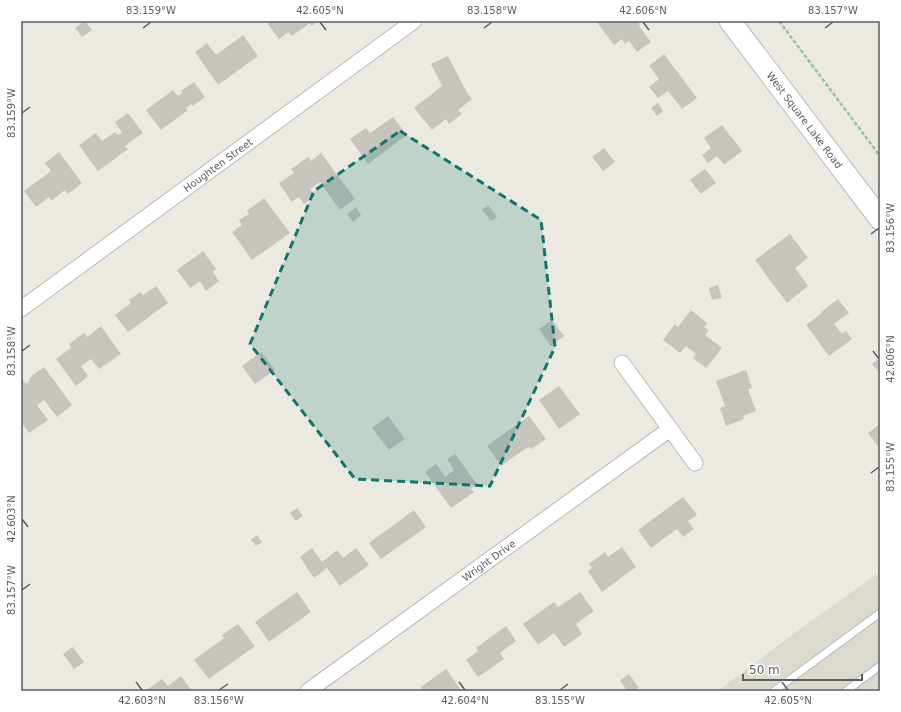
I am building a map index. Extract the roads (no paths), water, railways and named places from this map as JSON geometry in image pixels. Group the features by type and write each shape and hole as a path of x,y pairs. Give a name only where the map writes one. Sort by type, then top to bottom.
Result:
{"main road":[{"name":"West Square Lake Road","path":"730,21 880,219"}],"street":[{"name":"Houghten Street","path":"21,309 414,21"},
{"path":"622,363 695,463"},
{"name":"Wright Drive","path":"308,691 670,429"}],"lane":[{"path":"774,691 880,613"},
{"path":"846,691 880,666"}]}
